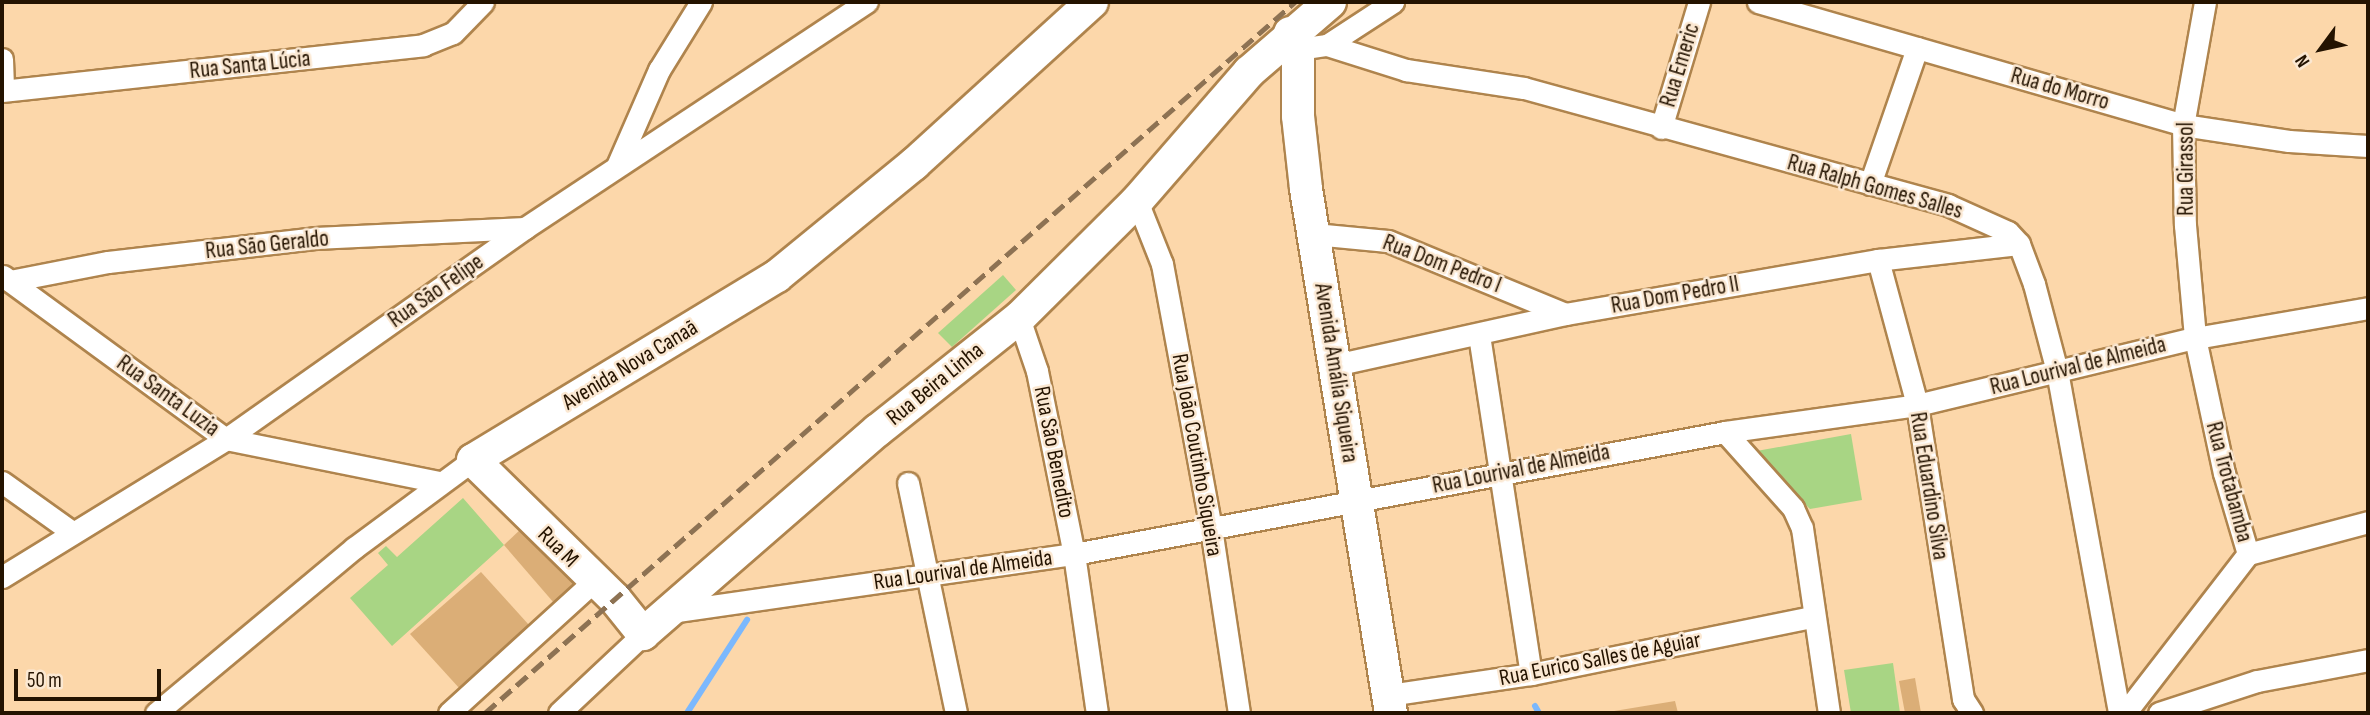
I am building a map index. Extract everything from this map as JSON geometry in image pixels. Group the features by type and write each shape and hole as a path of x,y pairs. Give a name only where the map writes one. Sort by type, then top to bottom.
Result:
{"street":[{"name":"Rua Santa Lúcia","path":"2,91 423,45 453,33 483,2"},
{"path":"617,166 659,70 701,2"},
{"name":"Rua São Felipe","path":"2,577 226,439 525,228 867,2"},
{"name":"Avenida Nova Canaã","path":"156,713 439,482 777,276 914,164 1092,2"},
{"name":"Rua Beira Linha","path":"559,713 643,634 878,430 1019,318 1137,201 1237,84 1305,42 1330,2"},
{"path":"1305,42 1394,2"},
{"name":"Rua Emeric","path":"1661,128 1699,2"},
{"name":"Rua do Morro","path":"1758,2 2183,125 2289,141 2368,146"},
{"name":"Rua Girassol","path":"2195,338 2183,125 2205,2"},
{"name":"Rua Ralph Gomes Salles","path":"1305,42 1406,69 1524,88 1661,128 1948,205 1989,222 2019,244"},
{"name":"Avenida Amália Siqueira","path":"1305,42 1298,116 1314,234 1389,704"},
{"path":"1870,184 1917,48"},
{"path":"2,59 2,91"},
{"name":"Rua João Coutinho Siqueira","path":"1137,201 1162,264 1211,528 1239,713"},
{"name":"Rua São Geraldo","path":"6,278 108,262 315,238 525,228"},
{"name":"Rua Dom Pedro I","path":"1314,234 1388,241 1564,314"},
{"path":"2019,244 2057,371 2119,713"},
{"name":"Rua Dom Pedro II","path":"1335,365 1564,314 1878,260 2019,244"},
{"name":"Rua Eduardino Silva","path":"1878,260 1917,404 1963,699 1972,713"},
{"name":"Rua Santa Luzia","path":"6,278 226,439 439,482"},
{"name":"Rua Lourival de Almeida","path":"670,612 1074,554 1725,432 1917,404 2195,338 2368,308"},
{"name":"Rua São Benedito","path":"1019,318 1037,370 1074,554 1097,713"},
{"path":"1479,335 1503,472 1531,674"},
{"name":"Rua Trotabamba","path":"2125,713 2248,554 2224,473 2195,338"},
{"path":"1725,432 1799,520 1829,713"},
{"name":"Rua M","path":"474,460 593,582 615,599 643,634"},
{"path":"2,482 72,532"},
{"path":"908,483 956,713"},
{"path":"2248,554 2368,522"},
{"path":"449,713 593,582"},
{"name":"Rua Eurico Salles de Aguiar","path":"1389,704 1812,617"},
{"path":"2159,713 2257,681 2368,660"}],"shaded area":[{"path":"523,527 575,584 554,603 504,545"},
{"path":"481,572 529,625 460,689 410,634"},
{"path":"1915,678 1921,713 1905,713 1899,681"},
{"path":"1675,701 1678,713 1602,713"}],"building":[{"path":"1003,275 1016,290 952,347 938,333"},
{"path":"1851,434 1862,500 1810,509 1751,452"},
{"path":"463,498 504,545 392,646 350,598 388,565 378,553 386,546 397,557"},
{"path":"1893,663 1900,713 1851,713 1844,670"}],"waterway":[{"path":"687,713 747,620"},
{"path":"1535,706 1539,713"}],"railway":[{"path":"485,713 1295,2"}]}
